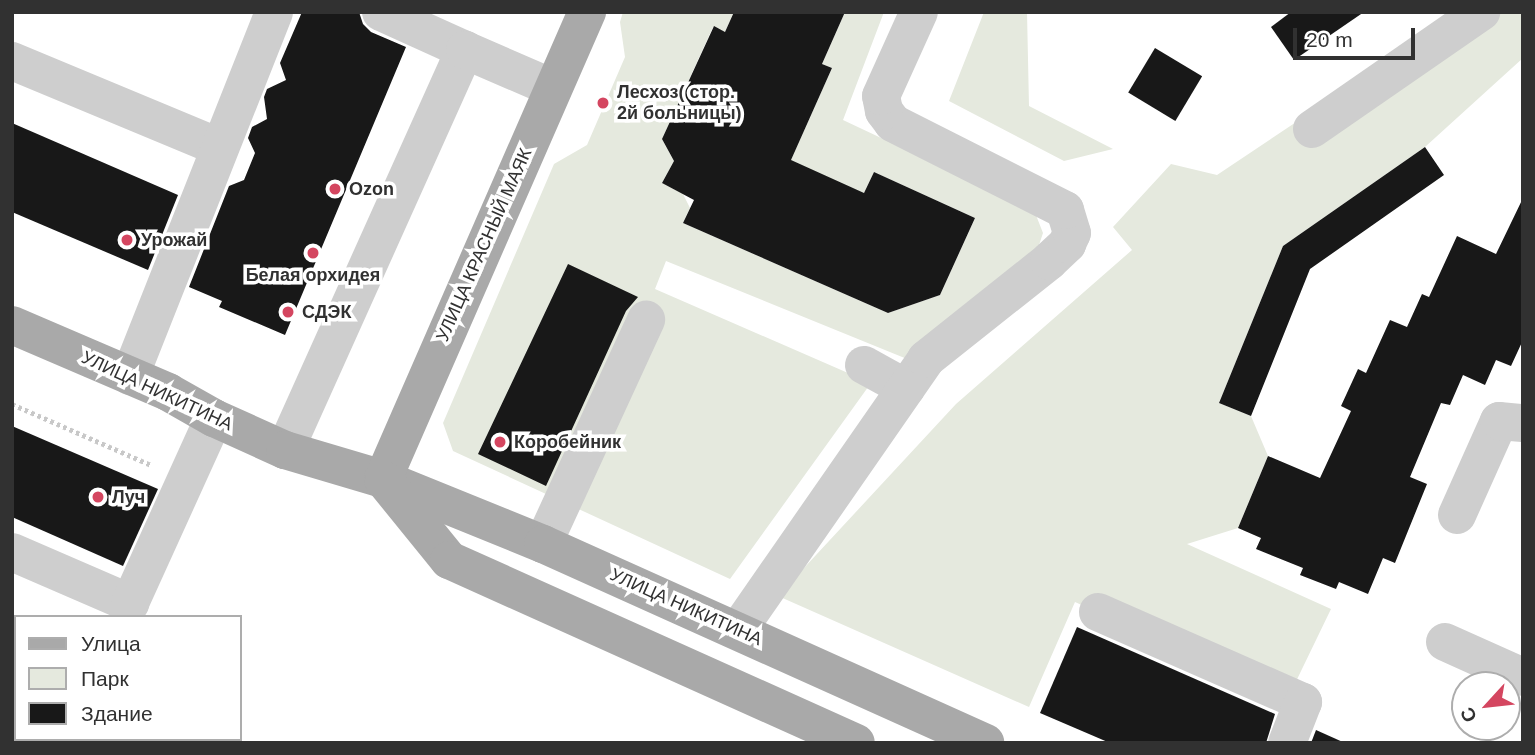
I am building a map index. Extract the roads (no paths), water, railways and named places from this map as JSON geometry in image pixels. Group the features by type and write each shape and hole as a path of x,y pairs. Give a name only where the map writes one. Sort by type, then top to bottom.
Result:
{"main road":[{"name":"УЛИЦА КРАСНЫЙ МАЯК","path":"383,479 587,12"},
{"name":"УЛИЦА НИКИТИНА","path":"12,325 130,376 285,450 383,479 543,544 985,743"},
{"path":"383,479 449,560 856,743"}],"lane":[{"path":"130,376 274,12"},
{"path":"381,12 553,88"},
{"path":"738,630 926,359 1049,261 1067,244 1072,233 1065,209 893,122 884,111 881,96 919,12"},
{"path":"1312,129 1481,12"},
{"path":"285,450 465,50"},
{"path":"12,61 219,147"},
{"path":"543,544 646,320"},
{"path":"864,365 906,388"},
{"path":"12,552 130,603 214,418"},
{"path":"1457,515 1499,421 1523,423"},
{"path":"1098,612 1303,702 1287,743"},
{"path":"1445,642 1523,677"}],"place":[{"name":"Лесхоз( стор. 2й больницы)","path":"603,103"},
{"name":"Ozon","path":"335,189"},
{"name":"Урожай","path":"127,240"},
{"name":"Белая орхидея","path":"313,253"},
{"name":"СДЭК","path":"288,312"},
{"name":"Коробейник","path":"500,442"},
{"name":"Луч","path":"98,497"}]}
